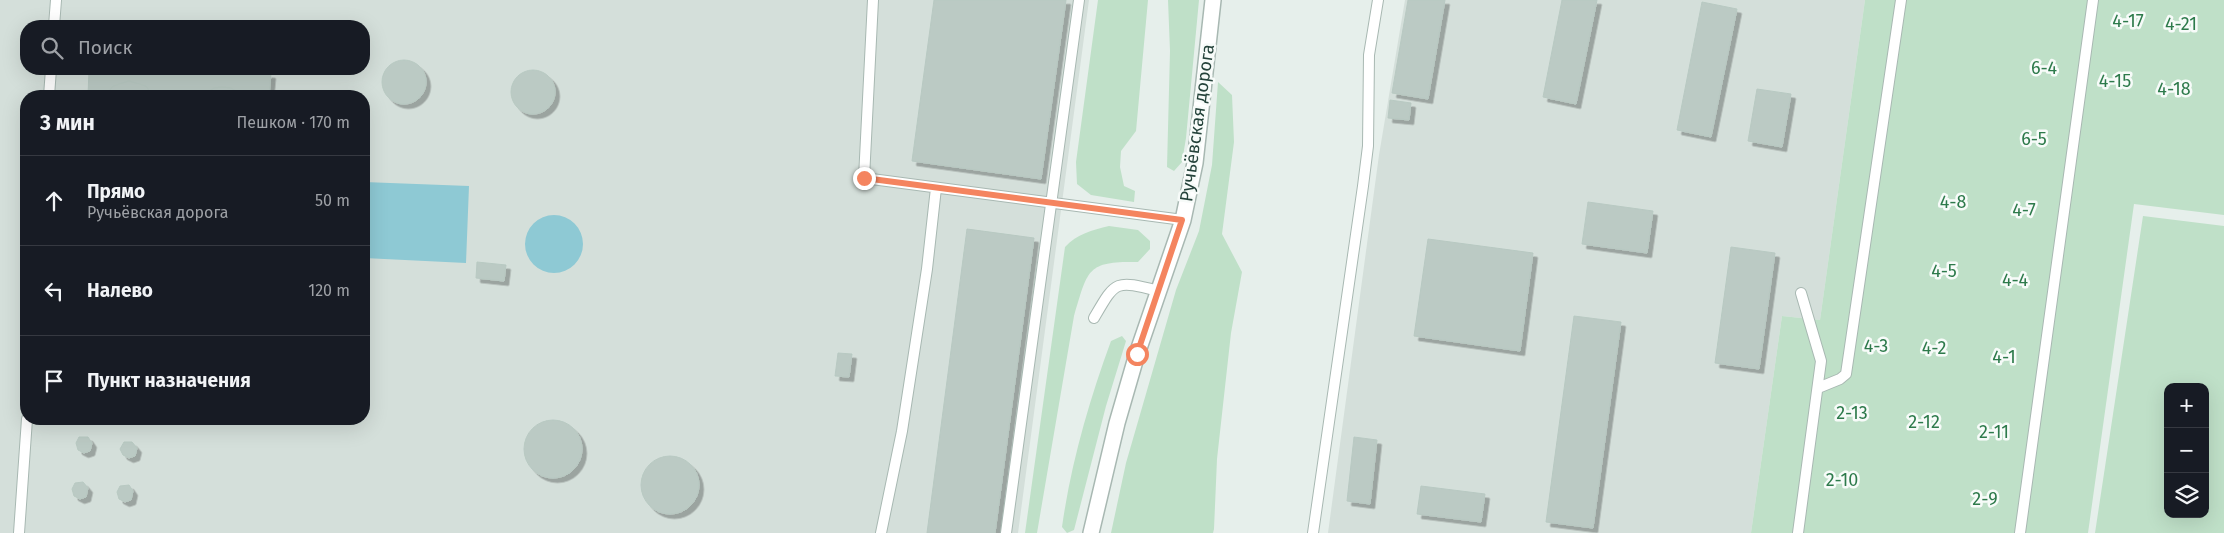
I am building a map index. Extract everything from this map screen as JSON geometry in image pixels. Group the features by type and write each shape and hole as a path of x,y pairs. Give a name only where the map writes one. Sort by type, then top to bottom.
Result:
{"street":[{"name":"Ручьёвская дорога","path":"1091,533 1117,423 1182,220 1195,163 1213,0"}],"lane":[{"path":"54,20 56,0"},
{"path":"873,0 864,178 1182,220"},
{"path":"1006,533 1079,0"},
{"path":"1313,533 1368,146 1369,55 1378,0"},
{"path":"1818,388 1840,379 1846,374 1901,0"},
{"path":"2020,533 2093,0"},
{"path":"49,90 51,75"},
{"path":"881,533 902,431 927,269 936,188"},
{"path":"1094,318 1110,291 1121,284 1135,285 1159,291"},
{"path":"1798,533 1821,361 1801,292"},
{"path":"19,533 27,425"}],"shaded area":[{"path":"0,0 1089,0 1018,533 0,533"},
{"path":"1405,0 1865,0 1820,320 1782,316 1751,533 1328,533 1379,155"}],"green space":[{"path":"1098,0 1148,0 1136,131 1121,151 1120,167 1124,186 1135,191 1134,202 1091,195 1077,184 1076,162"},
{"path":"1168,0 1199,0 1186,138 1182,162 1174,171 1167,167 1170,51"},
{"path":"1865,0 2224,0 2224,215 2134,204 2088,533 1751,533 1782,316 1820,320"},
{"path":"1218,82 1232,95 1234,142 1222,234 1242,272 1231,333 1217,459 1214,529 1213,533 1111,533 1126,463 1176,290 1199,231 1212,165"},
{"path":"2143,216 2224,226 2224,533 2095,533"},
{"path":"1109,226 1138,230 1150,241 1150,249 1138,262 1108,263 1092,271 1087,278 1074,316 1037,533 1025,533 1065,247 1080,236"},
{"path":"1122,336 1126,341 1106,406 1074,530 1067,533 1062,527 1070,479 1082,432 1095,386 1111,341"}],"water":[{"path":"370,182 469,186 466,263 370,258"},
{"path":"554,215 565,217 575,223 581,233 583,244 581,255 575,265 565,271 554,273 543,271 533,265 527,255 525,244 527,233 533,223 543,217"}],"building":[{"path":"934,0 1066,0 1041,179 912,161"},
{"path":"1408,0 1445,0 1428,99 1392,93"},
{"path":"1562,0 1597,0 1576,104 1543,97"},
{"path":"1702,2 1737,9 1711,137 1677,130"},
{"path":"400,60 408,60 420,66 426,82 420,98 408,104 400,104 388,98 382,86 382,78 388,66"},
{"path":"529,70 537,70 549,76 555,92 549,108 537,114 529,114 517,108 511,96 511,88 517,76"},
{"path":"89,75 271,75 270,90 88,90"},
{"path":"129,81 146,86 149,90 110,90 113,86"},
{"path":"222,87 234,90 211,90"},
{"path":"1757,89 1791,94 1782,147 1748,141"},
{"path":"1390,100 1411,103 1409,120 1388,118"},
{"path":"1588,202 1653,211 1647,253 1582,244"},
{"path":"967,229 1034,238 995,533 927,533"},
{"path":"1428,239 1533,253 1520,351 1414,336"},
{"path":"1731,247 1775,253 1759,369 1715,363"},
{"path":"477,262 506,265 504,281 476,278"},
{"path":"1574,316 1621,322 1593,528 1546,522"},
{"path":"838,353 852,354 849,377 835,376"},
{"path":"547,420 559,420 574,428 582,443 582,455 574,470 559,478 547,478 532,470 524,455 524,443 532,428"},
{"path":"79,437 88,437 92,443 90,451 84,453 78,450 76,443"},
{"path":"1354,437 1377,440 1370,504 1347,501"},
{"path":"124,442 132,442 137,448 135,456 129,458 123,455 120,449"},
{"path":"670,456 681,458 691,464 697,474 699,485 697,496 691,506 681,512 670,514 659,512 649,506 643,496 641,485 643,474 649,464 659,458"},
{"path":"83,482 88,488 86,497 80,499 74,496 72,489 75,483"},
{"path":"129,485 133,491 131,500 125,502 119,499 117,492 120,486"},
{"path":"1421,486 1485,494 1481,522 1417,514"}],"route":[{"path":"864,178 1182,220 1137,354"}],"park label":[{"name":"4-17","path":"2128,21"},
{"name":"4-21","path":"2181,24"},
{"name":"6-4","path":"2044,68"},
{"name":"4-15","path":"2115,81"},
{"name":"4-18","path":"2174,89"},
{"name":"6-5","path":"2034,139"},
{"name":"4-8","path":"1953,202"},
{"name":"4-7","path":"2024,210"},
{"name":"4-5","path":"1944,271"},
{"name":"4-4","path":"2015,280"},
{"name":"4-3","path":"1876,346"},
{"name":"4-2","path":"1934,348"},
{"name":"4-1","path":"2004,357"},
{"name":"2-13","path":"1852,413"},
{"name":"2-12","path":"1924,422"},
{"name":"2-11","path":"1994,432"},
{"name":"2-10","path":"1842,480"},
{"name":"2-9","path":"1985,499"}]}
